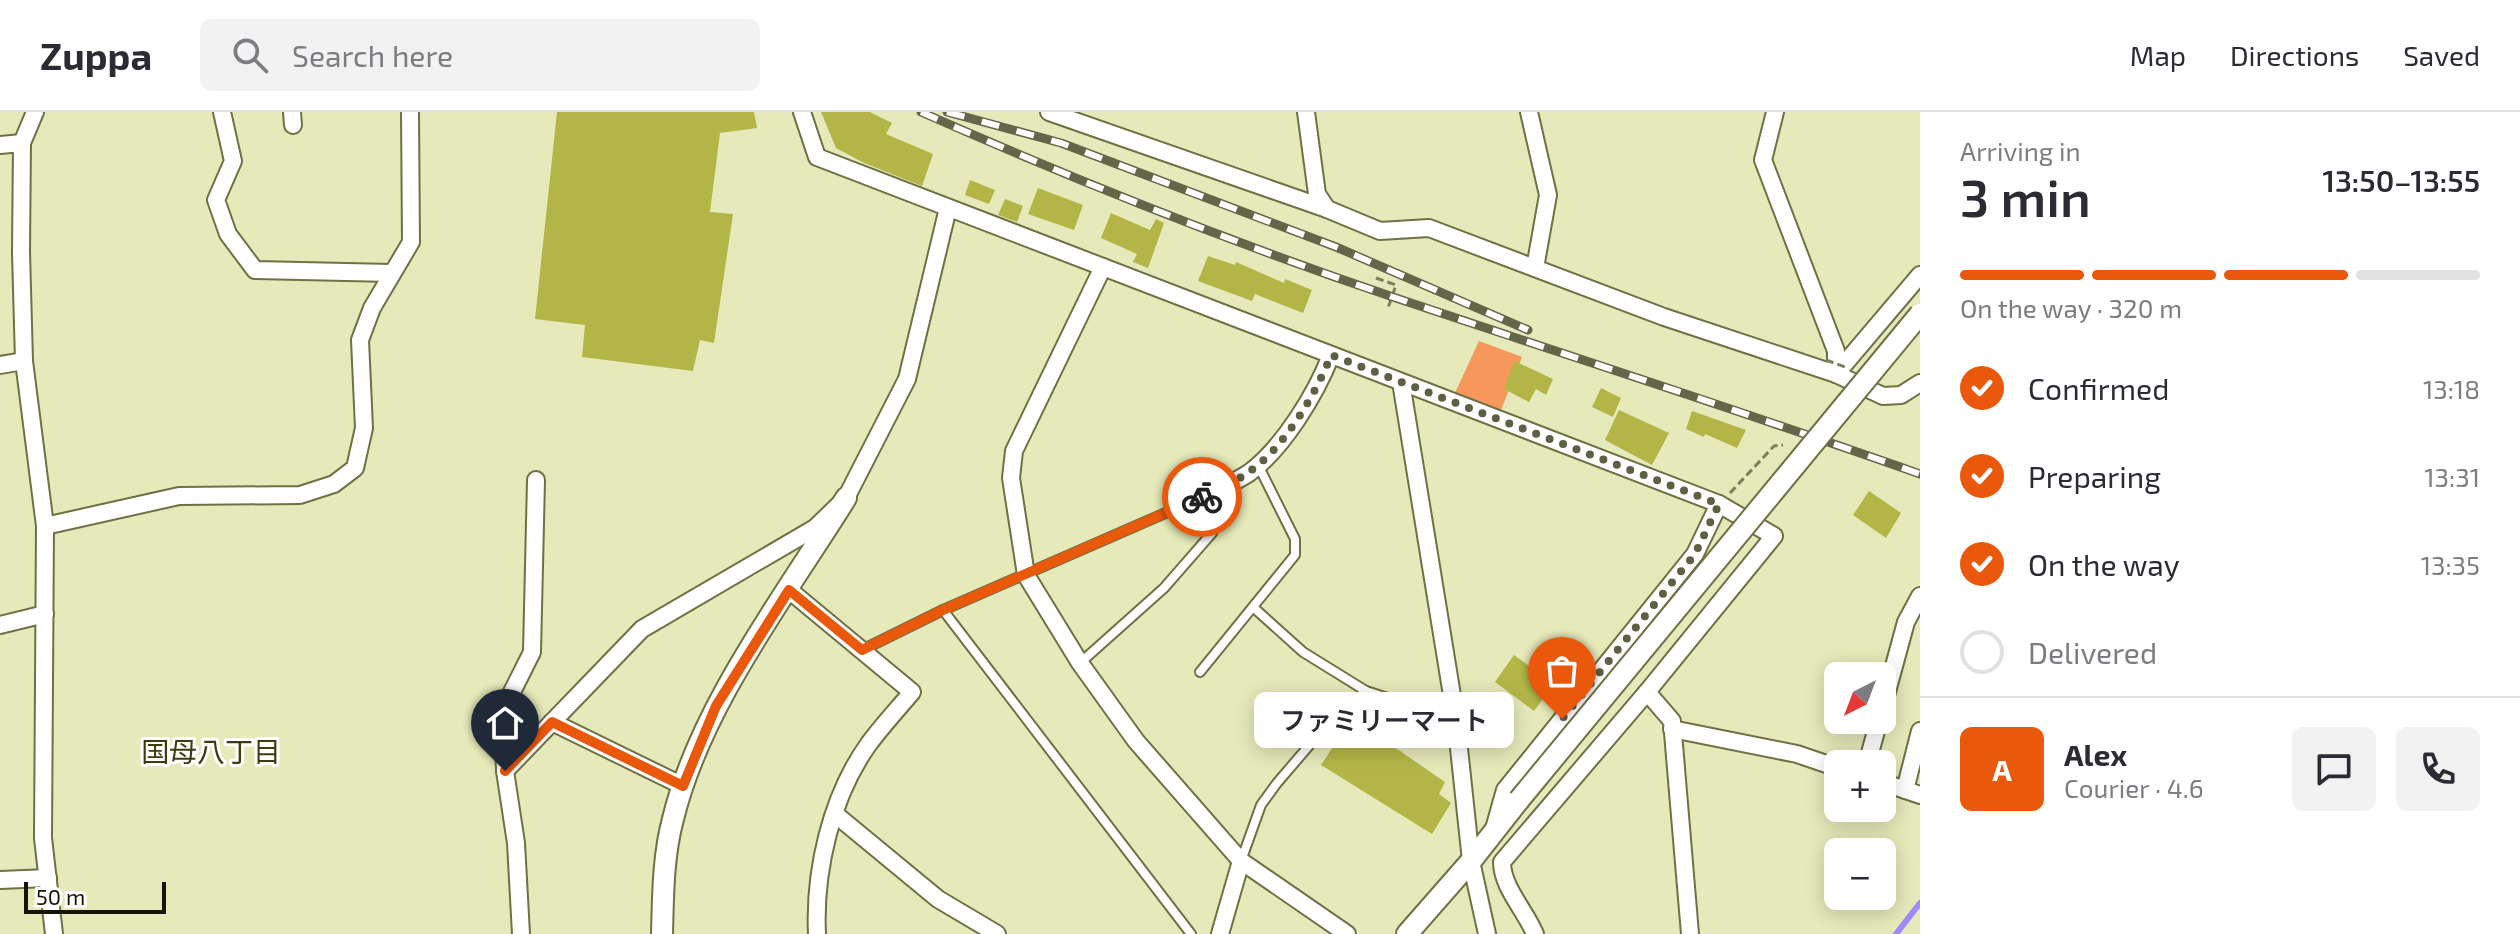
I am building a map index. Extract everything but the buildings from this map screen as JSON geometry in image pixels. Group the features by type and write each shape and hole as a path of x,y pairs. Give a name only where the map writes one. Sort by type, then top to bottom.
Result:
{"street":[{"path":"35,112 22,143 21,252 24,361 45,526 43,838 54,934"},
{"path":"222,112 233,161 216,200 228,234 255,270 392,273"},
{"path":"45,526 179,496 300,495 334,484 355,468 364,428 360,340 372,308 411,242 410,112"},
{"path":"802,112 817,157 1719,504 1774,536 1647,692 1502,862 1502,876 1535,934"},
{"path":"1049,112 1327,209 1380,231 1429,228 1664,317 1837,367 1883,396 1901,395 1920,383"},
{"path":"1306,112 1317,194 1327,209"},
{"path":"1529,112 1548,195 1535,268"},
{"path":"1775,112 1763,160 1836,351 1837,367"},
{"path":"0,145 22,143"},
{"path":"662,934 663,880 672,821 683,786 716,706 846,498 907,379 948,208"},
{"path":"1103,267 1014,451 1011,478 1026,575 1080,663 1136,741 1241,861 1347,934"},
{"path":"1837,367 1920,275"},
{"path":"1407,934 1471,861 1920,314"},
{"path":"1193,501 1249,473 1273,451 1323,376 1331,355"},
{"path":"0,365 24,361"},
{"path":"1401,382 1456,720 1471,861 1487,934"},
{"path":"521,934 516,843 505,771 503,710 532,652 536,480"},
{"path":"505,771 642,629 815,528 846,498"},
{"path":"1492,835 1505,790 1695,554 1719,504"},
{"path":"789,590 912,692 867,746 844,787 826,841 815,902 817,934"},
{"path":"1895,662 1906,622 1920,596"},
{"path":"0,625 45,614"},
{"path":"1647,692 1672,721 1690,934"},
{"path":"552,722 683,786"},
{"path":"1672,729 1797,754 1824,763"},
{"path":"1912,792 1920,731"},
{"path":"835,814 938,899 997,934"},
{"path":"1220,934 1241,861"},
{"path":"0,880 48,878"}],"lane":[{"path":"1200,672 1295,555 1295,539 1258,465"},
{"path":"862,650 943,610 1193,501 1212,533 1164,588 1080,663"},
{"path":"1253,607 1303,652 1366,691 1456,720"},
{"path":"943,610 1191,934"},
{"path":"1241,861 1261,805 1277,783 1325,727 1366,691"}],"path":[{"path":"1376,278 1396,285 1388,308"},
{"path":"1719,504 1774,446 1783,445"}],"shaded area":[{"path":"1479,341 1522,357 1501,410 1455,393"}],"waterway":[{"path":"1896,934 1920,903"}],"railway":[{"path":"921,112 1096,186 1273,255 1920,474"},
{"path":"947,112 1061,143 1336,247 1528,330"}],"way so far":[{"path":"1202,497 1249,473 1273,451 1323,376 1331,355 1719,504 1695,554 1562,719"}],"place":[{"name":"ファミリーマート","path":"1562,719"}],"district":[{"name":"国母八丁目","path":"211,752"}],"route":[{"path":"505,771 552,722 683,786 716,706 789,590 862,650 943,610 1202,497"}]}
